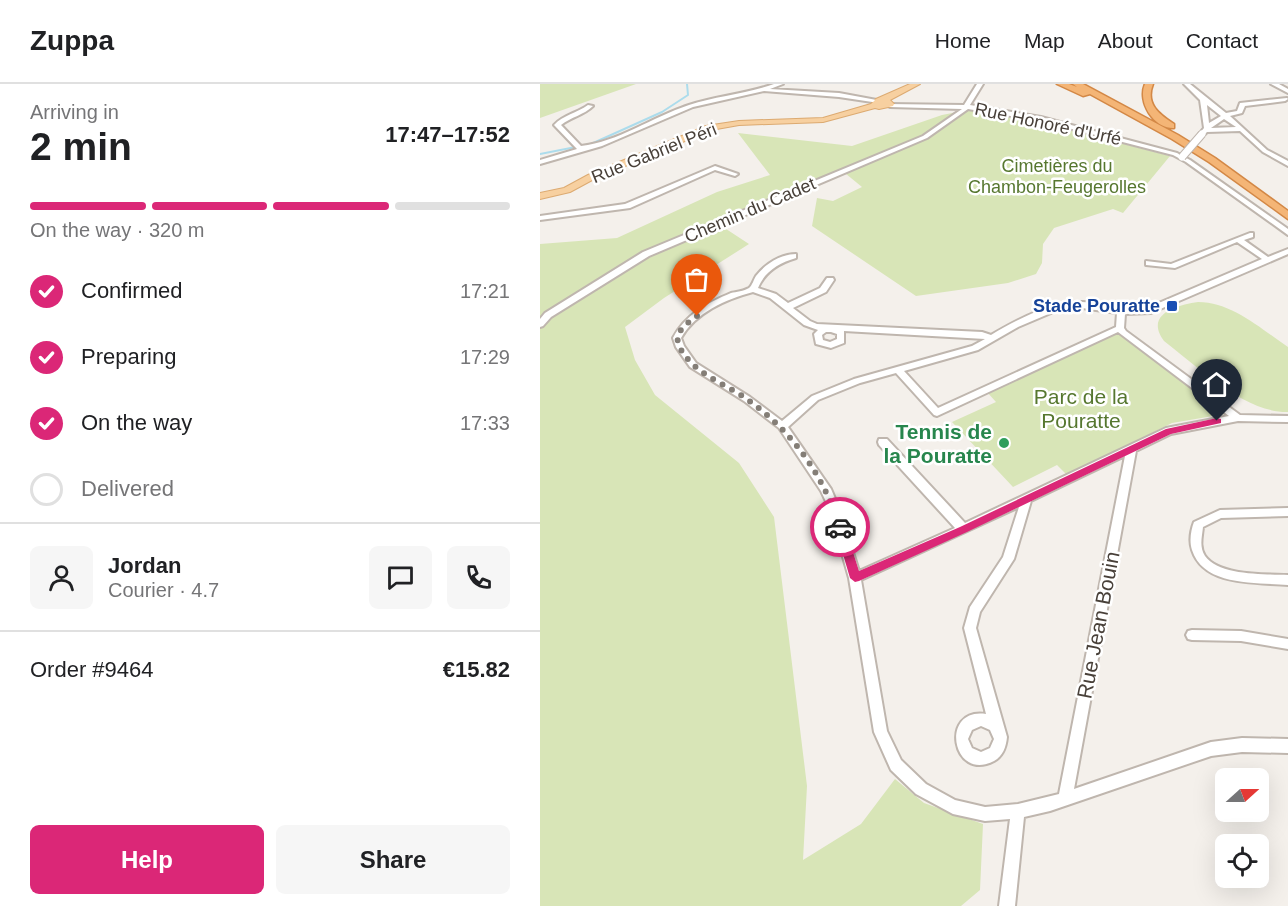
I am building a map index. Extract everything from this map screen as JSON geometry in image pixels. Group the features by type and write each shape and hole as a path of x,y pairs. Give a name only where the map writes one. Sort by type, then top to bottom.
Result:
{"highway":[{"path":"1061,84 1117,105"},
{"path":"1077,84 1212,160 1288,216"},
{"path":"1086,84 1190,141 1288,208"},
{"path":"1149,84 1144,96 1156,115 1209,148 1242,176"}],"main road":[{"name":"Rue Gabriel Péri","path":"540,196 567,190 591,177 709,128 739,123 823,120 882,103 916,84"}],"street":[{"path":"540,162 600,145 691,106 760,91 780,84"},
{"path":"966,106 980,84"},
{"path":"1187,84 1204,101 1242,129 1265,150 1288,164"},
{"path":"1274,84 1288,91"},
{"name":"Rue Honoré d'Urfé","path":"760,91 839,95 882,103 966,106 1041,119 1182,157 1288,233"},
{"path":"1182,157 1223,115 1240,111 1242,104 1285,99"},
{"path":"1204,101 1205,131"},
{"path":"590,106 579,115 556,125 578,147 621,136"},
{"name":"Chemin du Cadet","path":"540,324 548,315 646,254 925,137 966,106"},
{"path":"1205,131 1242,129"},
{"path":"540,218 627,206 715,168 735,174"},
{"path":"1149,263 1171,270 1250,234"},
{"path":"1238,239 1268,260"},
{"path":"782,426 814,398 897,369 954,356 1035,315 1068,305 1140,312 1159,309 1288,251"},
{"path":"753,289 761,274 771,265 793,256"},
{"path":"787,307 823,290 830,280"},
{"path":"993,338 982,335 832,329 807,324 773,296 753,289 736,293 710,307 684,325 677,338 680,347 693,365 747,399 782,426 807,458 826,489 842,531 855,578 881,732 896,765 921,789 954,807 984,814 1018,812 1065,799 1211,749 1242,745 1288,746"},
{"path":"1121,311 1120,328 1123,333 1238,418"},
{"path":"897,369 937,413 1120,328"},
{"path":"855,578 963,530 1178,428 1238,418 1288,419"},
{"path":"883,442 963,530"},
{"name":"Rue Jean Bouin","path":"1065,799 1131,450"},
{"path":"997,730 970,628 974,611 1008,560 1027,498"},
{"path":"1288,512 1220,514 1198,525 1194,540 1202,560 1223,575 1247,579 1288,580"},
{"path":"1192,635 1241,636 1288,644"},
{"path":"1007,906 1018,812"}],"green space":[{"path":"540,84 636,84 540,118"},
{"name":"Cimetières du Chambon-Feugerolles","path":"973,109 1020,117 1170,156 1123,213 1113,209 1054,228 1043,244 1042,263 1036,274 1008,283 916,296 812,226 817,198 833,201 862,187 840,169 720,225 749,244 664,298 625,327 635,360 655,395 739,463 774,517 807,786 803,860 861,824 895,779 924,803 983,824 980,890 961,906 540,906 540,244 617,238 717,192 770,175 738,133 852,146 942,115"},
{"path":"1198,302 1223,306 1234,311 1288,347 1288,412 1255,405 1239,397 1164,341 1159,332 1160,318 1173,309"},
{"name":"Parc de la Pouratte","path":"1118,332 1225,414 1172,423 1067,475 1057,465 1013,487 952,422 996,402 987,392"}],"waterway":[{"path":"540,154 591,144 662,112 688,95 687,84"}],"way so far":[{"path":"697,316 684,325 680,331 677,338 680,347 693,365 703,373 747,399 782,426 807,458 826,489 840,527"}],"place":[{"name":"Stade Pouratte","path":"1172,306"},
{"name":"Tennis de la Pouratte","path":"1004,443"}],"route":[{"path":"840,527 855,578 963,530 1169,431 1217,421"}]}
